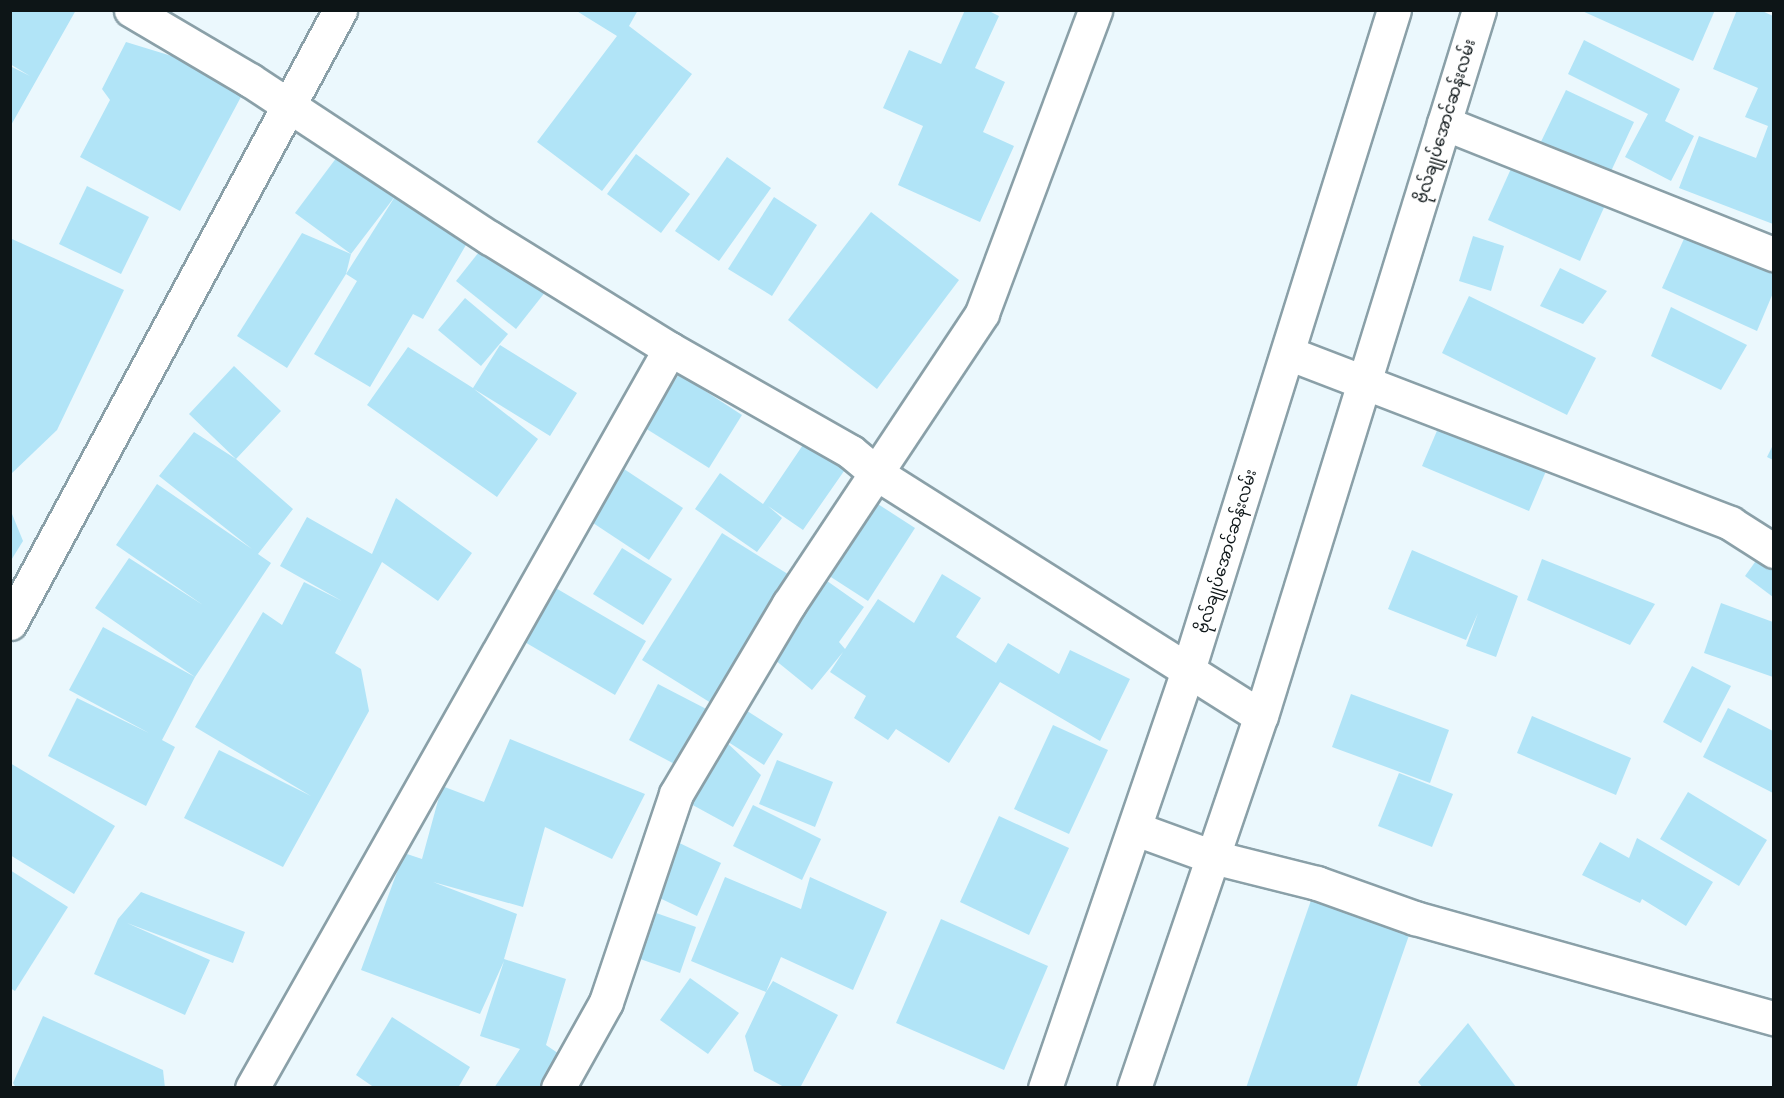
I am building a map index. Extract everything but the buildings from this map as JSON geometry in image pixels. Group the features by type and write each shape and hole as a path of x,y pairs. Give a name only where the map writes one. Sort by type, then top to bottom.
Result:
{"main road":[{"path":"131,10 670,349 788,413 851,452 876,472 1261,716"},
{"path":"10,622 340,10"},
{"path":"558,1088 606,1002 676,794 756,655 982,313 1095,10"},
{"name":"ဗိုလ်ချုပ်အောင်ဆန်းလမ်း","path":"1045,1088 1136,829 1188,670 1394,10"},
{"name":"ဗိုလ်ချုပ်အောင်ဆန်းလမ်း","path":"1134,1088 1261,716 1479,10"},
{"path":"1444,123 1773,254"},
{"path":"252,1088 670,349"},
{"path":"1288,353 1730,523 1773,550"},
{"path":"1136,829 1212,857 1317,883 1415,918 1773,1018"}]}
